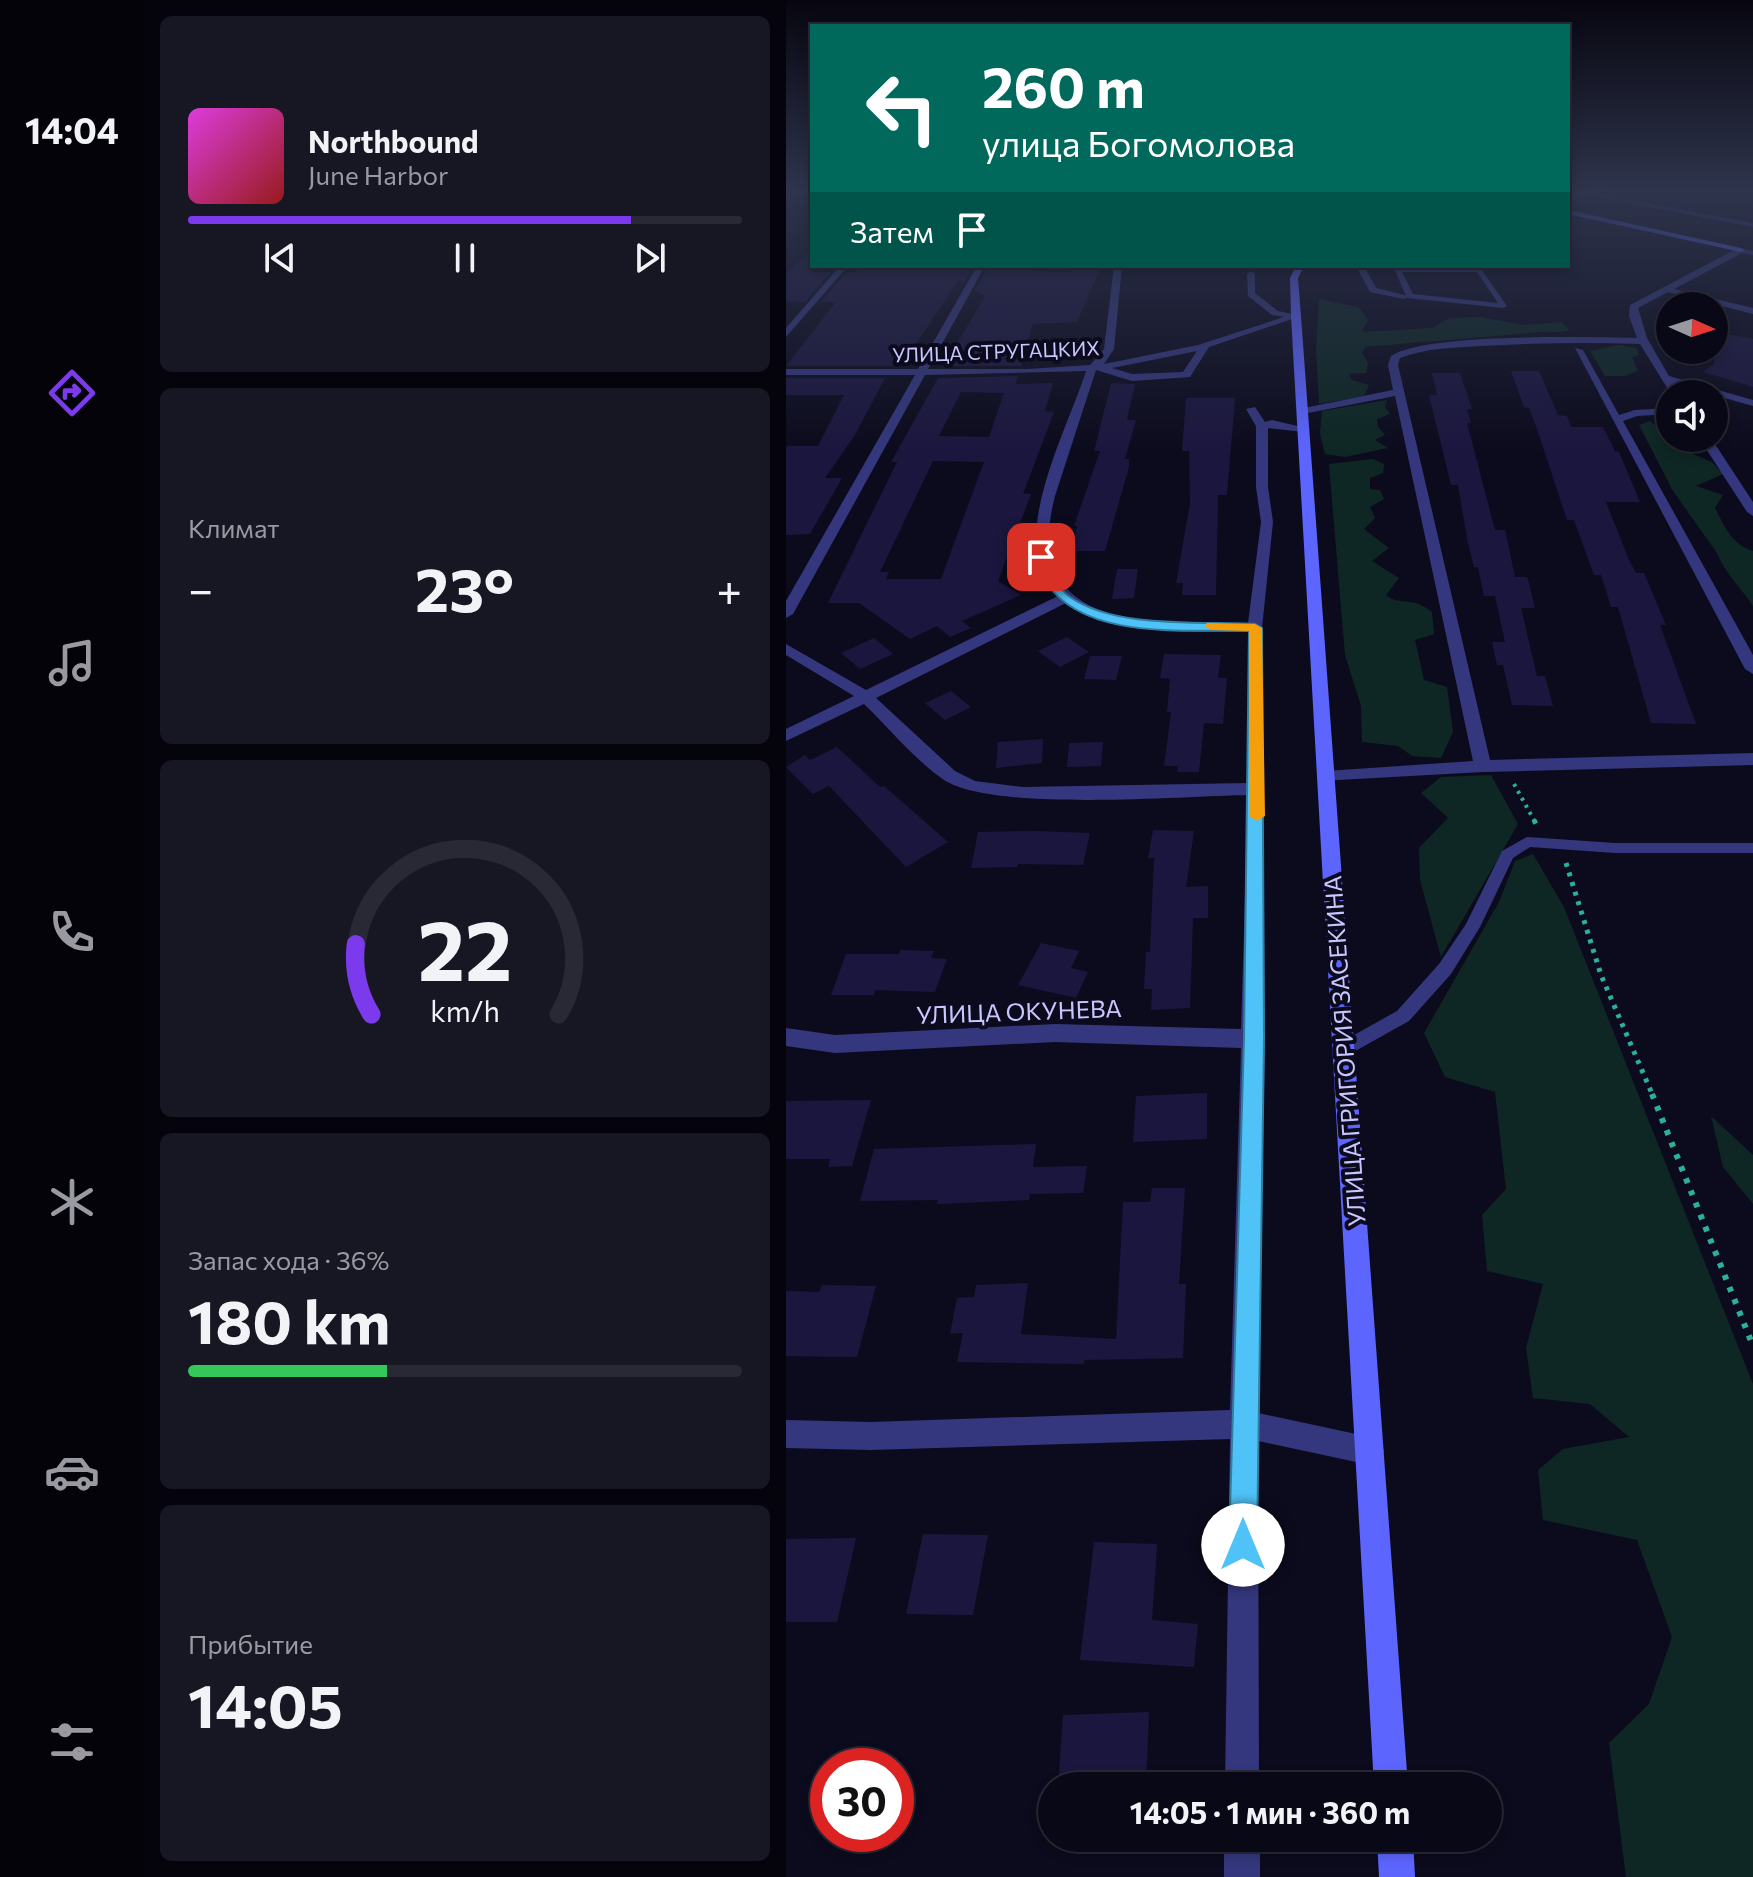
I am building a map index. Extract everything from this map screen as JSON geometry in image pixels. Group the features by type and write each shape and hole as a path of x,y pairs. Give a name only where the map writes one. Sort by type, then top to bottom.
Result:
{"main road":[{"name":"УЛИЦА ГРИГОРИЯ ЗАСЕКИНА","path":"1294,278 1390,1772"},
{"path":"1396,1852 1397,1877"}],"street":[{"path":"786,334 834,278"},
{"path":"786,614 974,278"},
{"path":"1117,278 1109,349 1098,368 1044,515 1041,536 1046,574 1064,599 1085,610 1134,623 1255,628"},
{"path":"1251,278 1251,294 1275,313 1296,316"},
{"path":"1366,278 1373,290 1407,296"},
{"path":"1689,278 1669,290 1639,301 1633,307 1632,314 1665,378 1753,403"},
{"path":"1669,290 1753,311"},
{"name":"УЛИЦА СТРУГАЦКИХ","path":"786,372 1098,368 1206,344 1296,316"},
{"path":"1483,766 1393,365 1396,356 1411,349 1507,342 1514,353 1613,340 1646,341"},
{"path":"1098,368 1115,376 1136,378 1186,375 1206,344"},
{"path":"1576,344 1753,669"},
{"path":"1242,1772 1244,1424 1257,789 1255,628 1267,522 1256,418 1272,423 1304,420 1401,392"},
{"path":"1616,420 1635,413 1656,412"},
{"path":"1715,452 1749,498 1753,512"},
{"path":"786,736 1064,599"},
{"path":"786,649 866,697 949,775 971,786 1023,793 1257,789"},
{"path":"1326,777 1483,766 1753,759"},
{"name":"УЛИЦА ОКУНЕВА","path":"786,1037 835,1044 1055,1033 1254,1039"},
{"path":"786,1434 871,1436 1244,1424 1370,1451"},
{"path":"1242,1852 1242,1877"}],"lane":[{"path":"1400,278 1407,296 1503,306 1484,278"},
{"path":"1344,1049 1403,1016 1445,969 1472,927 1507,855 1527,842 1615,848 1753,848"}],"path":[{"path":"1507,766 1528,815 1566,861 1594,958 1697,1200 1716,1263 1753,1346"}],"green space":[{"path":"1319,299 1358,307 1368,320 1362,332 1432,328 1450,318 1481,317 1523,325 1562,322 1569,330 1365,347 1362,353 1368,363 1366,373 1349,374 1352,380 1369,385 1364,396 1319,404 1316,349"},
{"path":"1618,345 1637,348 1639,355 1632,357 1638,371 1624,376 1605,376 1590,351"},
{"path":"1387,400 1385,407 1390,414 1377,419 1378,427 1385,435 1375,440 1388,448 1345,457 1325,454 1320,434 1322,411"},
{"path":"1650,421 1656,426 1656,452 1690,452 1712,462 1723,474 1696,486 1723,495 1715,508 1722,522 1734,540 1753,551 1753,606 1673,491 1639,425"},
{"path":"1373,459 1384,464 1383,473 1370,478 1370,489 1380,490 1384,499 1370,507 1375,518 1364,529 1389,548 1372,561 1399,578 1386,595 1418,604 1432,612 1434,634 1415,640 1424,680 1447,687 1453,732 1441,758 1412,756 1398,746 1362,742 1361,706 1345,655 1329,464"},
{"path":"1491,775 1518,824 1441,957 1420,880 1419,848 1448,818 1421,793 1441,777"},
{"path":"1533,854 1564,907 1753,1384 1753,1877 1626,1877 1609,1743 1649,1704 1672,1637 1637,1540 1543,1520 1538,1470 1563,1449 1629,1437 1590,1404 1533,1398 1526,1348 1543,1284 1487,1271 1482,1215 1506,1189 1495,1092 1445,1077 1424,1033 1499,902 1515,861"},
{"path":"1711,1116 1753,1155 1753,1204 1723,1167"}],"building":[{"path":"786,278 826,278 805,302 786,301"},
{"path":"842,278 967,278 964,283 959,280 901,366 786,366 836,302 821,302"},
{"path":"982,278 1096,278 1077,322 1033,324 1021,366 944,366 985,296 975,290"},
{"path":"1728,334 1753,339 1753,387 1703,372 1714,364 1728,364"},
{"path":"1511,371 1539,371 1558,415 1567,416 1571,427 1603,427 1615,451 1619,452 1640,502 1606,502 1629,560 1636,573 1644,573 1666,625 1660,625 1696,724 1651,723 1618,607 1611,607 1601,575 1594,575 1574,520 1567,520 1537,429 1529,408 1524,407"},
{"path":"1432,373 1460,373 1472,409 1467,409 1471,423 1467,423 1495,530 1505,530 1515,577 1527,577 1529,583 1535,608 1521,608 1537,676 1545,676 1553,706 1512,705 1503,665 1497,665 1492,642 1505,642 1495,596 1484,596 1478,567 1474,567 1458,485 1451,485 1429,395 1437,395"},
{"path":"1018,376 1016,384 1053,383 1045,411 1054,412 1023,494 1031,494 998,581 1021,595 962,621 971,628 950,637 937,626 910,639 859,603 828,603 897,462 891,462 938,378","holes":["961,392 1004,393 989,437 939,436","933,461 984,462 941,579 886,579 889,572 880,572"]},
{"path":"786,378 885,378 855,435 825,478 842,478 810,534 786,535 786,446 818,446 844,395 786,395"},
{"path":"1111,383 1135,384 1127,420 1136,420 1125,459 1129,459 1129,467 1105,551 1071,551 1077,526 1074,526 1100,451 1094,451"},
{"path":"1186,398 1235,398 1227,495 1218,495 1216,595 1182,595 1183,583 1176,583 1190,503 1189,451 1182,451"},
{"path":"1117,569 1138,569 1134,598 1112,599"},
{"path":"1067,637 1089,652 1060,667 1038,651"},
{"path":"874,638 893,654 860,669 841,653"},
{"path":"1164,654 1221,655 1218,678 1227,678 1223,724 1204,723 1199,772 1177,772 1178,766 1164,766 1171,712 1167,712 1170,679 1160,678"},
{"path":"1090,656 1122,656 1116,680 1084,679"},
{"path":"951,691 971,707 945,720 925,703"},
{"path":"1043,739 1042,763 996,768 998,742"},
{"path":"1103,742 1101,766 1067,767 1069,743"},
{"path":"837,747 880,787 884,786 948,842 906,867 829,786 813,794 786,767 805,755 810,760"},
{"path":"1153,830 1194,831 1186,887 1208,886 1208,918 1193,918 1190,1008 1151,1010 1152,989 1144,989 1146,952 1150,952 1154,858 1148,858"},
{"path":"978,832 1090,833 1083,865 1018,864 1017,867 971,868"},
{"path":"1041,943 1079,951 1071,968 1088,972 1076,998 1018,985"},
{"path":"900,950 934,951 931,958 947,959 935,992 875,990 874,995 831,995 846,954 899,954"},
{"path":"1207,1093 1207,1139 1133,1142 1136,1096"},
{"path":"871,1100 852,1166 828,1167 830,1159 786,1159 786,1101"},
{"path":"1036,1144 1033,1167 1087,1166 1083,1193 1030,1194 1029,1200 937,1204 938,1200 860,1201 874,1149"},
{"path":"1152,1188 1185,1188 1179,1284 1186,1284 1183,1358 1084,1360 1084,1364 957,1362 963,1333 950,1334 957,1298 974,1297 976,1285 1028,1283 1021,1334 1116,1339 1123,1202 1150,1202"},
{"path":"822,1285 876,1286 857,1357 786,1356 786,1291 819,1292"},
{"path":"923,1534 988,1535 973,1615 906,1614"},
{"path":"856,1538 837,1622 786,1622 786,1539"},
{"path":"1094,1542 1157,1544 1152,1620 1198,1624 1194,1667 1080,1660"},
{"path":"1149,1712 1147,1772 1059,1772 1063,1715"}],"slow traffic":[{"path":"1211,626 1255,628 1257,816"}],"route":[{"path":"1041,557 1046,574 1064,599 1085,610 1134,623 1255,628 1254,1039 1243,1545"}]}
